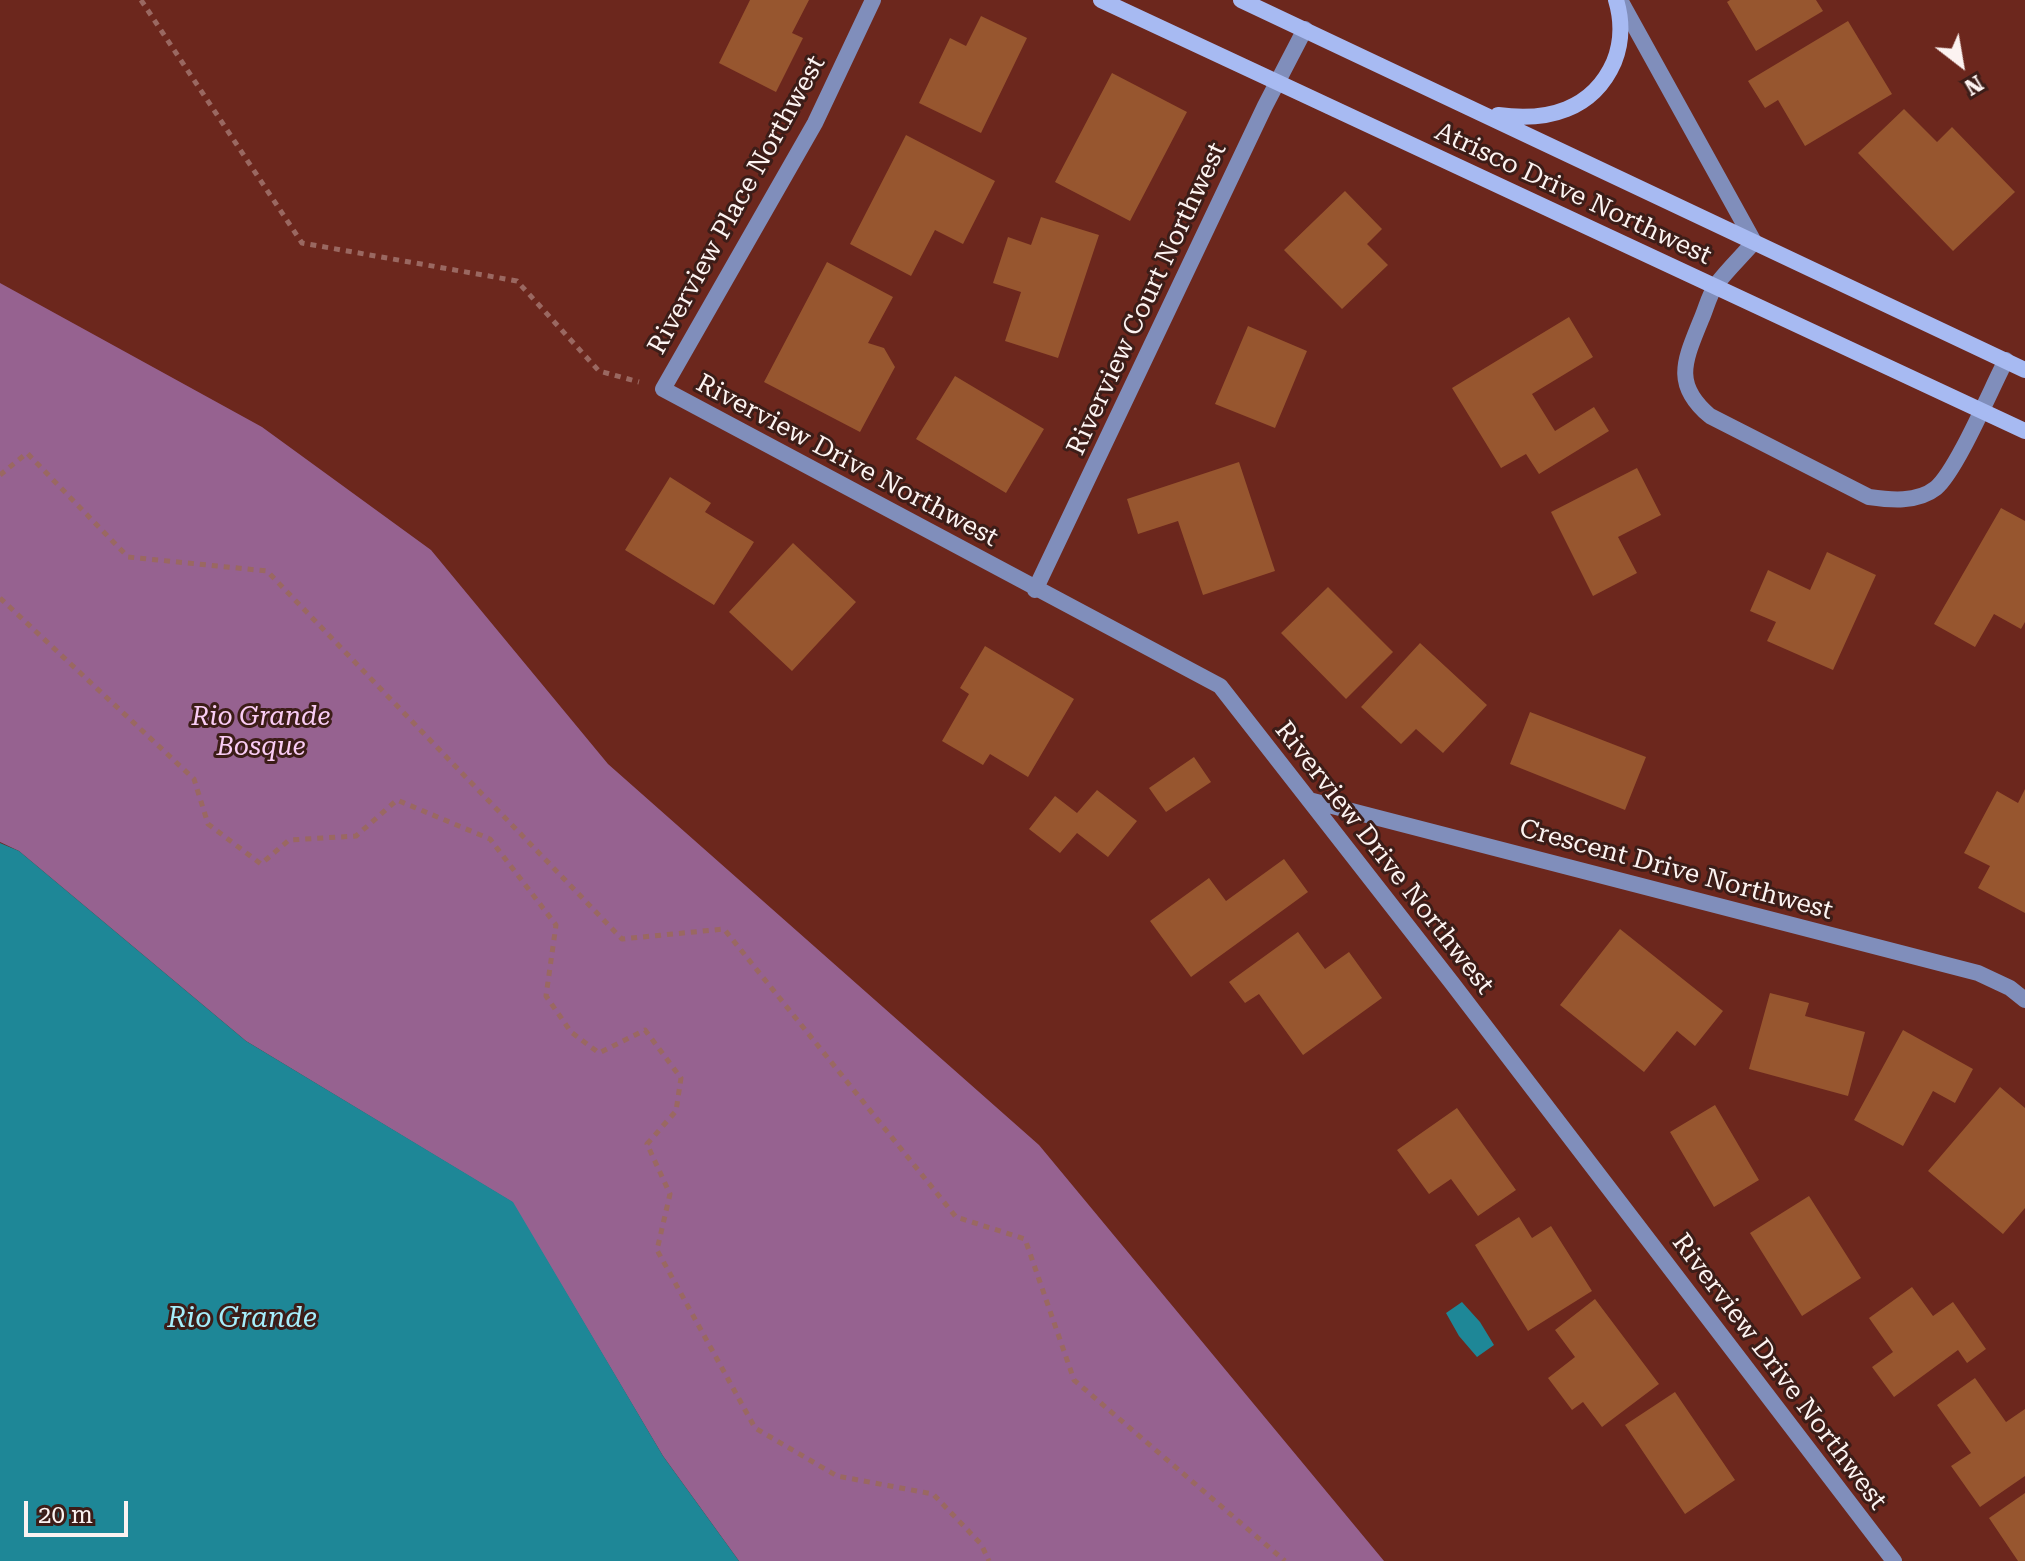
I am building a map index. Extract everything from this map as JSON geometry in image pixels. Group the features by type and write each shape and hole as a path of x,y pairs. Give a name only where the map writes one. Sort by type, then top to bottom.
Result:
{"main road":[{"name":"Atrisco Drive Northwest","path":"1101,0 2025,431"},
{"name":"Atrisco Drive Northwest","path":"1241,0 2025,370"},
{"path":"1482,112 1519,116 1554,114 1573,107 1593,94 1608,76 1617,54 1621,35 1618,0"}],"street":[{"name":"Riverview Place Northwest","path":"663,389 815,123 873,0"},
{"path":"1618,0 1754,242 1715,287 1686,357 1684,374 1695,403 1710,416 1869,497 1914,498 1934,489 1949,473 2006,360"},
{"name":"Riverview Court Northwest","path":"1035,590 1305,29"},
{"name":"Riverview Drive Northwest","path":"663,389 1220,686 1894,1561"},
{"name":"Crescent Drive Northwest","path":"1309,800 1978,973 2010,988 2025,1000"}],"path":[{"path":"141,0 302,243 517,281 599,371 663,389"},
{"path":"0,475 27,453 128,557 267,571 622,939 724,929 956,1217 1025,1239 1074,1380 1285,1561"},
{"path":"0,598 194,779 208,824 261,864 289,840 356,836 397,800 490,839 556,925 546,996 571,1032 599,1053 645,1030 681,1078 676,1111 647,1144 670,1194 657,1250 755,1428 837,1476 933,1494 981,1544 989,1561"}],"green space":[{"name":"Rio Grande Bosque","path":"0,283 262,427 431,550 608,764 1039,1145 1384,1561 739,1561 663,1456 512,1202 246,1041 19,851 0,842"}],"water":[{"name":"Rio Grande","path":"0,843 19,851 246,1041 513,1202 663,1456 739,1561 0,1561"},
{"path":"1462,1302 1480,1322 1494,1345 1477,1357 1459,1336 1446,1313"}],"building":[{"path":"750,0 809,0 792,33 803,38 776,92 719,63"},
{"path":"1816,0 1823,11 1756,51 1727,2"},
{"path":"981,16 1027,38 981,133 919,103 950,38 966,46"},
{"path":"1848,21 1892,94 1805,146 1778,100 1765,108 1748,81"},
{"path":"1112,73 1187,112 1130,221 1055,182"},
{"path":"1904,109 1937,142 1952,127 2015,192 1953,251 1858,153"},
{"path":"906,135 995,181 963,244 935,230 911,276 850,244"},
{"path":"1345,191 1382,229 1367,244 1388,265 1342,309 1284,250"},
{"path":"1041,217 1099,235 1058,358 1005,341 1021,292 993,283 1008,237 1031,245"},
{"path":"827,262 893,297 868,343 884,348 895,367 860,432 764,382"},
{"path":"1569,317 1593,357 1532,394 1555,431 1594,407 1609,431 1539,474 1526,454 1501,468 1452,388"},
{"path":"1248,326 1307,351 1275,428 1215,404"},
{"path":"955,376 1044,429 1006,493 916,439"},
{"path":"1239,462 1275,571 1203,595 1178,521 1138,534 1127,499"},
{"path":"1637,468 1661,515 1618,537 1637,573 1593,596 1551,512"},
{"path":"670,477 711,503 705,512 754,542 714,605 625,550"},
{"path":"2001,508 2025,521 2025,622 2021,629 1994,614 1975,647 1934,624"},
{"path":"793,543 856,602 792,671 729,612"},
{"path":"1827,552 1876,575 1833,670 1767,641 1776,622 1750,611 1768,570 1810,590"},
{"path":"1328,587 1393,652 1346,699 1281,633"},
{"path":"1420,643 1487,705 1443,753 1416,729 1401,744 1361,707"},
{"path":"985,646 1074,699 1028,777 990,754 983,765 942,741 969,694 960,688"},
{"path":"1530,712 1646,757 1625,810 1510,764"},
{"path":"1194,757 1211,782 1166,812 1149,788"},
{"path":"2025,789 2025,913 1978,888 1990,866 1964,853 1997,791 2018,803"},
{"path":"1097,790 1137,821 1108,857 1077,833 1060,853 1029,829 1055,796 1077,813"},
{"path":"1284,859 1308,892 1191,977 1150,921 1209,878 1226,901"},
{"path":"1620,929 1723,1011 1695,1046 1677,1031 1644,1072 1560,1005"},
{"path":"1298,932 1325,969 1349,952 1382,998 1303,1055 1259,994 1245,1003 1229,982"},
{"path":"1770,993 1809,1003 1805,1016 1865,1032 1848,1096 1749,1069"},
{"path":"1903,1030 1973,1069 1955,1103 1933,1091 1903,1146 1854,1120"},
{"path":"2000,1087 2025,1108 2025,1208 2003,1234 1928,1171"},
{"path":"1715,1105 1759,1180 1714,1207 1670,1132"},
{"path":"1457,1108 1516,1190 1478,1216 1451,1179 1429,1194 1397,1150"},
{"path":"1809,1196 1861,1278 1802,1316 1750,1233"},
{"path":"1519,1217 1532,1238 1551,1226 1592,1291 1528,1331 1475,1245"},
{"path":"1912,1287 1933,1316 1953,1302 1986,1349 1967,1363 1958,1350 1894,1397 1872,1367 1893,1352 1869,1318"},
{"path":"1595,1299 1659,1384 1602,1427 1583,1402 1572,1410 1548,1378 1575,1357 1555,1330"},
{"path":"1975,1378 2006,1422 2025,1409 2025,1476 1980,1507 1951,1466 1971,1453 1937,1405"},
{"path":"1675,1392 1735,1480 1685,1514 1625,1425"},
{"path":"2025,1493 2025,1561 2018,1561 1989,1518"}]}
